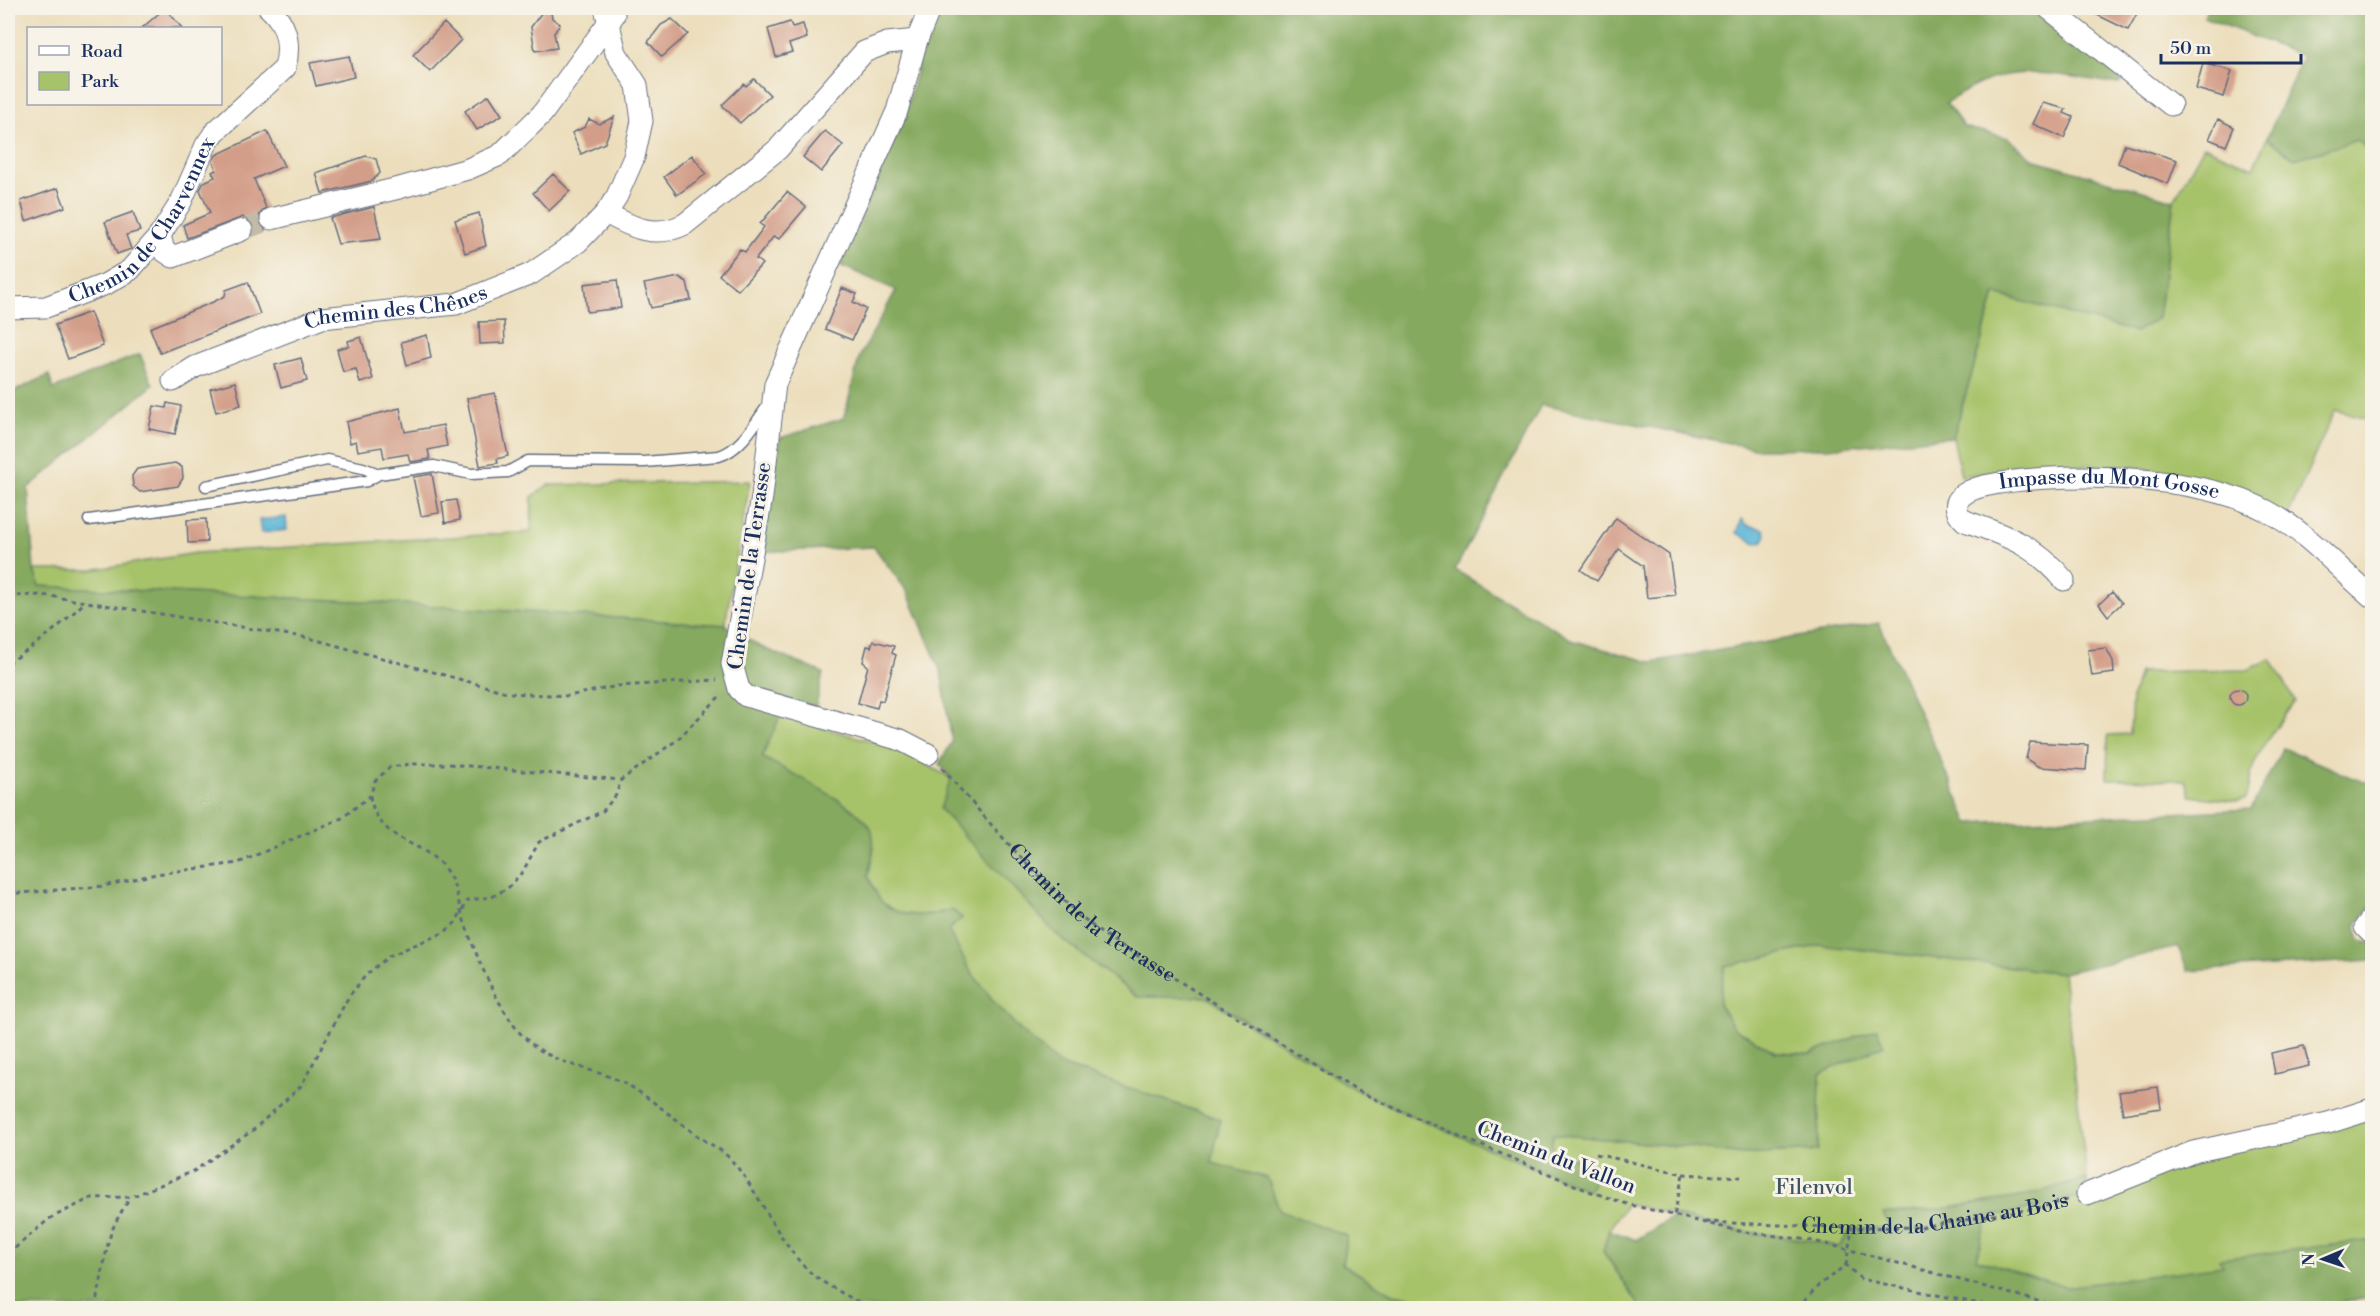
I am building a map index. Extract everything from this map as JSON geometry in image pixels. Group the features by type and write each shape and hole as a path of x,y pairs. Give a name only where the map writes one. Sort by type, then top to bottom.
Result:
{"street":[{"name":"Chemin de la Terrasse","path":"928,754 902,740 746,696 739,689 734,678 732,664 762,497 771,401 780,369 897,111 916,40 930,8"},
{"path":"2048,8 2171,105"},
{"name":"Chemin de Charvennex","path":"8,308 46,307 120,277 140,260 160,235 191,183 206,145 215,132 285,68 287,37 282,11"},
{"name":"Chemin des Chênes","path":"271,219 468,169 500,156 542,114 611,12"},
{"name":"Chemin des Chênes","path":"173,381 195,367 322,318 456,304 522,278 578,242 606,213 617,196 631,164 642,121 637,85 616,52 611,12"},
{"path":"606,213 636,229 650,232 669,230 685,224 778,149 864,52 887,43 916,40"},
{"path":"160,235 164,251 173,257 242,230"},
{"name":"Impasse du Mont Gosse","path":"2064,580 2047,560 2016,539 1965,521 1959,515 1957,506 1959,497 1966,490 2058,477 2148,480 2202,490 2266,510 2307,538 2373,597"},
{"path":"2373,918 2365,927 2373,934"},
{"name":"Chemin de la Chaine au Bois","path":"2087,1194 2193,1152 2328,1123 2373,1109"}],"lane":[{"path":"89,520 367,481 379,474 434,466 471,474 507,472 528,461 644,462 719,456 735,447 771,401"},
{"path":"206,486 327,460 379,474"}],"path":[{"path":"8,596 43,595 309,638 510,693 568,696 618,686 734,678"},
{"path":"8,663 39,645 56,626 85,602"},
{"path":"8,1254 49,1219 92,1198 131,1197 194,1171 252,1131 302,1086 349,996 366,975 389,956 445,932 455,923 468,900 492,897 509,887 523,871 539,842 603,811 616,795 621,780 677,740 734,678"},
{"name":"Chemin de la Terrasse","path":"928,754 1017,855 1064,903 1101,933 1207,996"},
{"path":"8,894 104,886 156,874 238,863 342,818 370,796 375,781 390,768 411,764 448,764 621,780"},
{"path":"370,796 376,813 393,836 430,855 444,867 456,886 461,911 496,996 521,1033 547,1054 571,1066 604,1075 632,1087 731,1160 801,1263 829,1287 868,1308"},
{"name":"Chemin du Vallon","path":"1207,996 1354,1089 1589,1191 1697,1222 1739,1231 1818,1242 2063,1308"},
{"path":"1596,1154 1683,1174 1741,1177"},
{"path":"1674,1216 1683,1174"},
{"name":"Chemin de la Chaine au Bois","path":"1697,1222 1852,1228 1921,1227 2042,1207 2087,1194"},
{"path":"94,1308 103,1281 109,1240 116,1220 131,1197"},
{"path":"1798,1308 1819,1286 1846,1265 1852,1228"},
{"path":"1846,1265 1861,1279 1999,1308"}],"green space":[{"path":"941,8 2029,8 2123,77 2120,84 2041,73 2025,73 1983,82 1946,103 1964,127 2008,138 2033,159 2174,200 2158,318 2135,332 1995,294 1953,437 1827,448 1759,449 1541,405 1455,570 1574,641 1651,662 1879,623 1969,823 2251,809 2283,748 2363,782 2372,781 2372,905 2356,925 2360,940 2372,944 2372,960 2188,971 2178,947 2063,973 1821,945 1725,966 1719,1004 1734,1028 1775,1052 1810,1054 1877,1029 1884,1045 1820,1074 1818,1151 1742,1155 1688,1147 1553,1134 1551,1151 1600,1167 1589,1191 1354,1089 1207,997 1138,997 1056,934 940,809 951,778 939,764 952,742 941,672 907,591 874,547 760,552 780,438 844,418 859,358 896,290 840,265 905,115 924,42"},
{"path":"2209,8 2372,8 2372,153 2357,140 2295,159 2267,138 2303,56 2204,17"},
{"path":"2267,138 2295,159 2357,140 2372,153 2372,421 2335,410 2288,515 2201,483 2147,469 2121,466 2067,466 1961,476 1953,437 1995,294 2135,332 2158,318 2174,200 2204,146 2253,168"},
{"path":"140,354 153,385 28,488 34,570 39,586 355,601 725,625 761,647 823,673 816,706 787,701 762,757 841,801 866,822 872,831 873,843 868,876 882,902 906,914 925,915 952,910 962,918 948,930 971,972 1020,1030 1058,1064 1220,1119 1212,1163 1267,1178 1280,1211 1347,1236 1342,1264 1393,1294 1460,1308 8,1308 8,394 49,375 53,389"},
{"path":"750,481 725,625 355,601 38,586 34,570 91,570 196,553 531,532 532,497 548,485"},
{"path":"2271,659 2295,701 2257,758 2246,799 2238,801 2190,796 2186,780 2107,779 2108,735 2130,734 2132,697 2139,672 2247,670"},
{"name":"Filenvol","path":"778,716 895,747 951,778 1012,884 1056,934 1137,997 1207,997 1260,1032 1551,1151 1553,1134 1689,1147 1742,1155 1818,1151 1820,1074 1877,1029 1810,1054 1775,1052 1734,1028 1677,1020 1725,966 1821,945 2063,973 2087,1179 2021,1197 1941,1209 1883,1214 1890,1228 1839,1247 1808,1240 1739,1231 1627,1204 1609,1229 1603,1251 1641,1308 1460,1308 1393,1294 1341,1264 1347,1236 1280,1211 1267,1178 1211,1163 1220,1119 1058,1064 1020,1030 971,972 948,930 962,918 952,910 924,915 906,914 889,908 882,902 868,876 874,848 762,757"},
{"path":"2372,1116 2372,1298 2345,1301 2342,1308 2063,1308 1976,1259 1987,1217 2042,1207 2169,1167"},
{"path":"2087,1179 2087,1194 2042,1207 1987,1217 1976,1259 2066,1287 2222,1266 2219,1259 2372,1240 2372,1298 2345,1301 2342,1308 2297,1308 2297,1306 2245,1308 2238,1297 2174,1308 1641,1308 1603,1251 1609,1230 1636,1240 1674,1216 1739,1231 1808,1240 1839,1247 1852,1228 1890,1228 1883,1214 1941,1209 2021,1197"}],"water":[{"path":"286,517 287,530 261,533 259,520"},
{"path":"1742,519 1747,525 1764,529 1766,535 1763,541 1756,543 1737,533"}],"building":[{"path":"165,8 181,27 143,27"},
{"path":"545,8 550,8 552,18 560,24 554,33 557,48 535,51 531,27"},
{"path":"2083,8 2140,8 2128,30"},
{"path":"672,19 688,34 662,57 648,42 661,25"},
{"path":"790,22 792,27 803,24 807,38 789,44 792,52 776,57 768,29"},
{"path":"444,23 461,40 430,72 413,55"},
{"path":"349,56 354,77 316,86 310,63"},
{"path":"2203,63 2232,71 2224,97 2196,89"},
{"path":"754,79 770,95 740,123 722,105 744,84 746,86"},
{"path":"489,95 502,115 477,130 465,111"},
{"path":"2043,103 2066,109 2064,113 2073,117 2064,138 2033,124"},
{"path":"614,117 605,143 581,154 572,133 585,127 589,119 599,124"},
{"path":"2218,119 2234,127 2226,146 2209,139"},
{"path":"267,131 284,166 254,179 266,208 259,215 259,221 265,230 253,235 254,225 243,217 187,238 183,225 210,213 200,190 204,182 215,177 212,172 216,170 213,161 216,155"},
{"path":"825,131 843,145 821,172 803,157"},
{"path":"2125,144 2177,160 2168,184 2118,163"},
{"path":"692,155 706,174 677,195 664,177"},
{"path":"366,156 376,159 380,173 372,181 322,193 316,173"},
{"path":"553,174 570,191 549,211 533,193"},
{"path":"58,188 65,207 26,221 21,201"},
{"path":"787,192 806,207 779,239 774,236 756,259 762,264 738,290 719,275 740,249 745,252 764,227 760,224"},
{"path":"374,207 381,239 338,244 330,218"},
{"path":"133,212 140,231 126,235 131,249 117,254 105,222"},
{"path":"479,213 486,246 465,253 455,220"},
{"path":"679,277 687,282 691,300 651,308 644,284"},
{"path":"617,280 621,308 587,312 584,284"},
{"path":"248,282 260,314 160,353 150,328 213,302 225,296 226,290"},
{"path":"842,288 857,294 853,302 866,309 852,340 825,329"},
{"path":"90,312 103,346 68,359 55,325"},
{"path":"504,321 505,343 480,344 479,322"},
{"path":"427,335 431,358 407,365 401,342"},
{"path":"361,337 373,379 360,383 356,369 343,372 337,349 349,346 348,341"},
{"path":"301,358 307,381 281,388 275,365"},
{"path":"235,382 241,405 216,412 210,389"},
{"path":"495,393 508,456 497,459 498,463 480,466 467,398"},
{"path":"167,403 181,406 175,434 149,429 154,406 166,408"},
{"path":"400,408 405,432 443,425 447,446 428,450 430,459 410,462 408,454 384,458 382,447 358,451 356,441 350,443 346,422"},
{"path":"175,463 182,467 183,478 178,486 140,492 133,486 132,476 137,469"},
{"path":"432,474 439,513 421,516 413,477"},
{"path":"456,500 460,520 445,523 442,502"},
{"path":"1616,518 1669,555 1675,595 1647,598 1643,566 1619,549 1597,581 1581,570"},
{"path":"206,519 207,542 188,543 187,520"},
{"path":"2112,592 2122,603 2108,616 2099,604"},
{"path":"873,641 894,646 892,653 896,655 883,701 879,700 877,708 858,703 868,666 863,662 867,646 871,647"},
{"path":"2106,648 2113,661 2114,673 2092,676 2088,650"},
{"path":"2235,689 2241,689 2246,697 2244,703 2235,705 2230,700 2230,694"},
{"path":"2030,742 2088,745 2086,770 2039,767 2026,759"},
{"path":"2304,1046 2309,1066 2275,1074 2271,1053"},
{"path":"2158,1087 2161,1108 2123,1114 2119,1092"}],"tunnel":[{"path":"242,230 271,219"}]}
